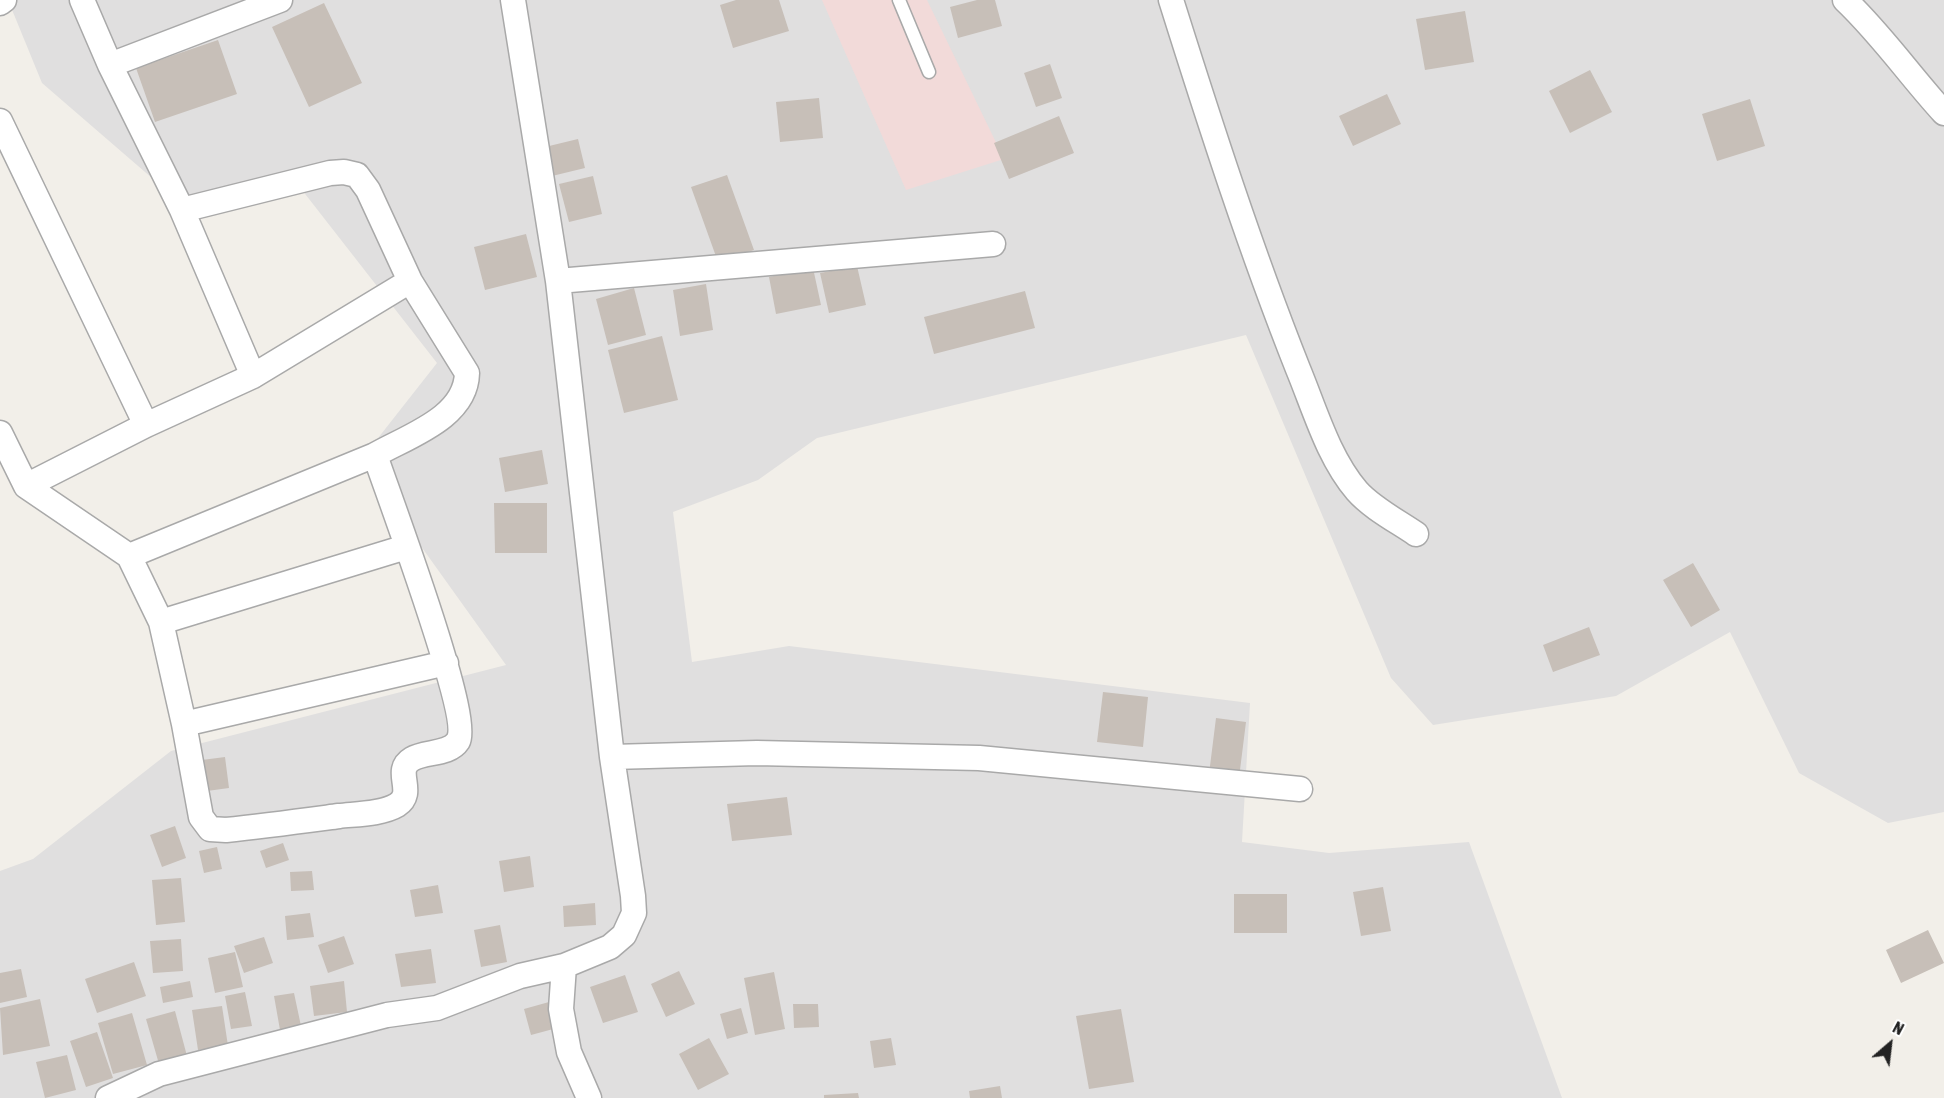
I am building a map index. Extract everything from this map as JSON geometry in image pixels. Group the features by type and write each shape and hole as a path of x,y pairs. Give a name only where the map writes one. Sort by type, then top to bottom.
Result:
{"street":[{"path":"0,3 4,0"},
{"path":"82,0 110,65 182,210 253,376"},
{"path":"110,65 280,0"},
{"path":"108,1098 159,1074 387,1015 438,1008 520,976 564,966 610,947 624,935 634,913 612,757 558,281 513,0"},
{"path":"1171,0 1213,131 1288,343 1325,435 1343,471 1359,493 1416,534"},
{"path":"1845,0 1875,29 1915,81 1944,113"},
{"path":"0,121 146,425"},
{"path":"129,556 375,455 448,414 462,398 467,387 467,373 410,281 368,190 357,175 344,172 330,173 182,210"},
{"path":"558,281 993,244"},
{"path":"26,486 146,425 253,376 410,281"},
{"path":"0,432 26,486 129,556 161,622 184,724 201,817 210,829 226,830 368,813 394,807 403,800 407,791 402,772 405,765 413,758 448,748 457,743 462,731 446,663 375,455"},
{"path":"161,622 406,547"},
{"path":"184,724 446,663"},
{"path":"612,757 757,753 979,758 1300,789"},
{"path":"564,966 561,1009 567,1041 589,1098"}],"lane":[{"path":"899,0 929,72"}],"shaded area":[{"path":"8,0 1944,0 1944,812 1888,823 1799,773 1730,632 1616,696 1433,725 1391,678 1246,335 817,438 758,480 673,512 692,662 789,646 1250,703 1242,842 1329,853 1469,842 1562,1098 0,1098 0,871 33,859 171,751 506,665 360,461 437,363 295,181 189,210 42,83"},
{"path":"822,0 927,0 1004,159 906,190"}],"building":[{"path":"736,0 779,0 789,31 733,48 720,5"},
{"path":"977,0 995,0 1002,26 958,38 950,7"},
{"path":"324,3 362,83 309,107 272,27"},
{"path":"1465,11 1474,62 1425,70 1416,19"},
{"path":"218,40 237,94 155,122 136,68"},
{"path":"1050,64 1062,98 1036,107 1024,73"},
{"path":"1590,70 1612,112 1570,133 1549,91"},
{"path":"1387,94 1401,124 1353,146 1339,116"},
{"path":"819,98 823,138 780,142 776,102"},
{"path":"1750,99 1765,146 1717,161 1702,114"},
{"path":"1059,116 1074,153 1009,179 994,143"},
{"path":"578,139 585,168 552,176 545,147"},
{"path":"727,175 754,250 718,262 691,187"},
{"path":"593,176 602,214 569,222 559,184"},
{"path":"526,234 537,277 485,290 474,247"},
{"path":"857,266 866,305 829,313 820,273"},
{"path":"813,268 821,305 776,314 769,277"},
{"path":"706,284 713,330 680,336 673,290"},
{"path":"634,288 646,335 608,345 596,299"},
{"path":"1025,291 1035,328 934,354 924,317"},
{"path":"662,336 678,400 624,413 608,350"},
{"path":"542,450 548,484 505,492 499,458"},
{"path":"494,503 547,503 547,553 495,553"},
{"path":"1693,563 1720,610 1691,627 1663,580"},
{"path":"1589,627 1600,655 1553,672 1543,645"},
{"path":"1103,692 1148,697 1143,747 1097,742"},
{"path":"1216,718 1246,722 1239,778 1209,774"},
{"path":"225,757 229,788 207,791 202,760"},
{"path":"787,797 792,835 732,841 727,804"},
{"path":"175,826 186,858 162,867 150,835"},
{"path":"283,843 289,860 266,868 260,851"},
{"path":"217,847 222,869 204,873 199,851"},
{"path":"530,856 534,887 504,892 499,861"},
{"path":"312,871 314,890 291,891 290,872"},
{"path":"181,878 185,922 156,925 152,880"},
{"path":"438,885 443,913 415,917 410,890"},
{"path":"1383,887 1391,931 1361,936 1353,892"},
{"path":"1234,894 1287,894 1287,933 1234,933"},
{"path":"595,903 596,925 564,927 563,906"},
{"path":"310,913 314,937 287,940 285,916"},
{"path":"500,925 507,962 481,967 474,930"},
{"path":"1928,930 1944,963 1901,983 1886,950"},
{"path":"344,936 354,964 328,973 318,945"},
{"path":"264,937 273,963 244,973 234,946"},
{"path":"181,939 183,971 153,973 150,941"},
{"path":"431,949 436,983 401,987 395,954"},
{"path":"235,952 243,987 215,993 208,958"},
{"path":"134,962 146,996 97,1013 85,979"},
{"path":"21,969 27,997 0,1003 0,973"},
{"path":"679,971 695,1004 666,1017 651,984"},
{"path":"774,972 785,1029 755,1035 744,978"},
{"path":"625,975 638,1012 603,1023 590,987"},
{"path":"190,981 193,997 163,1003 160,987"},
{"path":"344,981 347,1012 314,1016 310,986"},
{"path":"245,992 252,1026 231,1029 225,996"},
{"path":"294,993 301,1026 280,1030 274,996"},
{"path":"40,999 50,1046 3,1055 0,1008"},
{"path":"549,1002 557,1028 531,1035 524,1009"},
{"path":"793,1004 818,1004 819,1027 794,1028"},
{"path":"222,1006 228,1046 198,1050 192,1010"},
{"path":"741,1008 748,1033 727,1039 720,1014"},
{"path":"1121,1009 1134,1082 1089,1089 1076,1016"},
{"path":"175,1011 187,1056 159,1064 146,1019"},
{"path":"132,1013 147,1065 113,1074 98,1023"},
{"path":"97,1032 113,1078 86,1087 70,1041"},
{"path":"709,1038 729,1074 698,1090 679,1054"},
{"path":"891,1038 896,1065 874,1068 870,1041"},
{"path":"67,1055 76,1090 45,1098 36,1062"},
{"path":"1000,1086 1002,1098 970,1098 969,1091"},
{"path":"858,1093 859,1098 824,1098 824,1095"}]}
